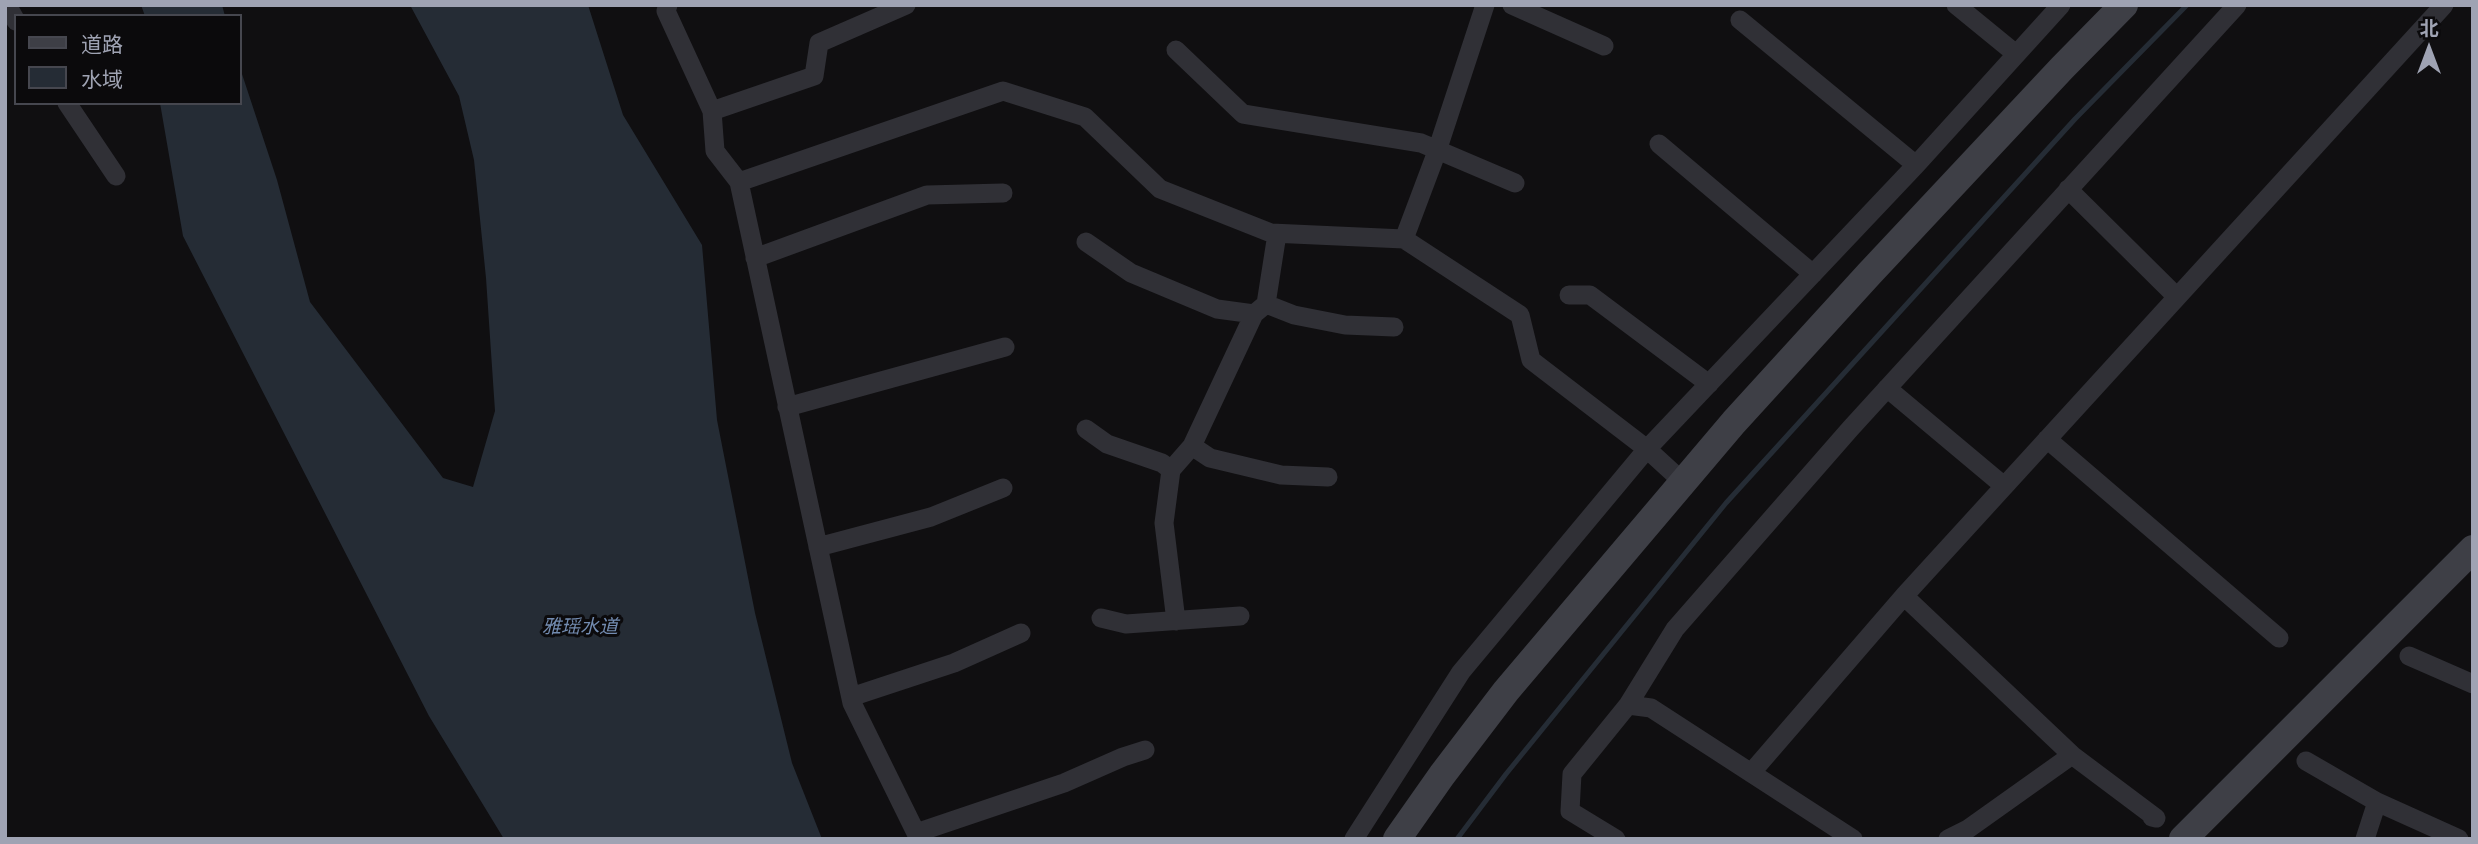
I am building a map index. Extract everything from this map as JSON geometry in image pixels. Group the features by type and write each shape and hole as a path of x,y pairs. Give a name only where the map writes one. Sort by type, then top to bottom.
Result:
{"street":[{"path":"668,5 666,11 712,111 715,151 739,182 851,696 918,836 1064,783 1144,750"},
{"path":"712,111 814,76 819,43 906,5"},
{"path":"1404,239 1436,154 1485,5"},
{"path":"1511,5 1604,46"},
{"path":"1956,5 2016,54"},
{"path":"1354,839 1461,672 1647,449 1916,165 2061,5"},
{"path":"1404,828 1506,691 1734,422 1869,274 2124,5"},
{"path":"1616,839 1570,811 1572,774 1628,705 1675,629 1887,388 2237,5"},
{"path":"1751,773 1904,596 2444,5"},
{"path":"1740,20 1916,165"},
{"path":"1176,50 1242,114 1422,143 1516,183"},
{"path":"739,182 1003,91 1085,117 1160,189 1271,233 1404,239 1520,315 1531,360 1647,449 1683,482"},
{"path":"68,105 116,176"},
{"path":"1659,144 1813,274"},
{"path":"2068,189 2177,297"},
{"path":"755,258 927,195 1003,193"},
{"path":"1176,621 1164,523 1171,470 1192,446 1260,309 1277,234"},
{"path":"1086,242 1131,272 1217,309 1260,309 1345,325 1394,327"},
{"path":"1569,295 1590,295 1709,384"},
{"path":"787,407 1005,347"},
{"path":"1887,388 2004,486"},
{"path":"1086,429 1107,444 1162,463 1171,470"},
{"path":"2047,439 2279,638"},
{"path":"1192,446 1210,458 1281,475 1328,477"},
{"path":"818,547 931,516 1003,488"},
{"path":"2183,839 2473,550"},
{"path":"1904,596 2072,755 2156,818 2152,817"},
{"path":"1101,618 1126,624 1240,616"},
{"path":"851,696 954,663 1021,633"},
{"path":"2409,656 2473,684"},
{"path":"1628,705 1651,708 1853,839"},
{"path":"1948,839 1968,829 2072,755"},
{"path":"2306,761 2377,802 2459,839"},
{"path":"2365,839 2377,802"}],"water":[{"path":"141,5 222,5 224,14 144,14"},
{"name":"雅瑶水道","path":"410,5 588,5 623,115 702,245 717,420 755,613 792,763 822,839 504,839 429,716 183,236 160,105 242,105 242,74 277,180 310,302 443,478 473,487 495,411 486,278 474,160 459,96"}],"waterway":[{"path":"1457,839 1506,774 1726,503 2075,119 2187,5"}]}
